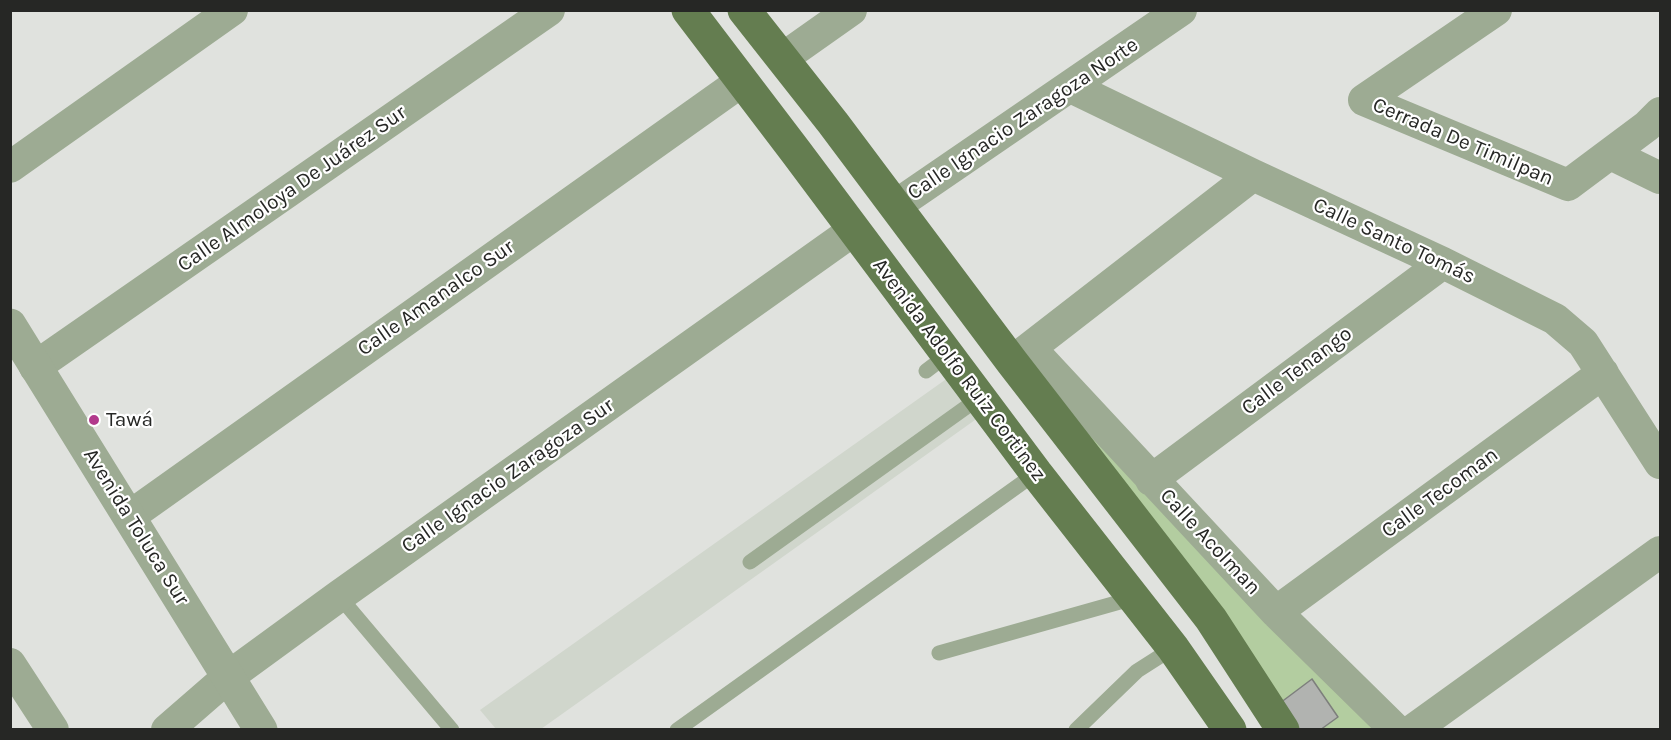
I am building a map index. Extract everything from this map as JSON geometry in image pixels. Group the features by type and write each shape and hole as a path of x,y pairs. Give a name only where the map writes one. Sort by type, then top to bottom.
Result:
{"main road":[{"name":"Avenida Adolfo Ruiz Cortinez","path":"688,10 854,230 937,363 980,398 1173,648 1230,729"},
{"path":"744,10 895,206 1021,355 1211,619 1283,729"}],"street":[{"path":"10,167 232,10"},
{"name":"Calle Almoloya De Juárez Sur","path":"35,367 549,10"},
{"path":"783,58 851,10"},
{"name":"Calle Ignacio Zaragoza Norte","path":"895,206 1181,10"},
{"name":"Cerrada De Timilpan","path":"1496,10 1364,100 1568,185 1654,119"},
{"name":"Calle Amanalco Sur","path":"130,516 742,81"},
{"name":"Calle Santo Tomás","path":"1071,87 1443,263 1555,320 1583,343 1660,463"},
{"path":"1654,119 1643,139 1660,163"},
{"path":"1613,152 1617,157 1660,178"},
{"path":"1021,355 1253,175"},
{"name":"Calle Ignacio Zaragoza Sur","path":"167,729 228,677 339,596 854,230"},
{"name":"Calle Tenango","path":"1151,480 1443,263"},
{"name":"Avenida Toluca Sur","path":"10,325 261,729"},
{"name":"Calle Acolman","path":"1021,355 1151,480 1276,612 1396,729"},
{"name":"Calle Tecoman","path":"1276,612 1603,373"},
{"path":"1413,729 1660,552"},
{"path":"10,664 53,729"}],"lane":[{"path":"750,562 980,398"},
{"path":"676,729 1036,473"},
{"path":"339,596 452,729"},
{"path":"939,653 1134,598"},
{"path":"1076,729 1137,671 1173,648"}],"shaded area":[{"path":"959,370 989,410 541,729 496,729 480,710"}],"green space":[{"path":"1030,348 1396,729 1283,729"}],"building":[{"path":"1312,679 1338,717 1320,730 1297,730 1280,703"}],"place":[{"name":"Tawá","path":"94,420"}]}
